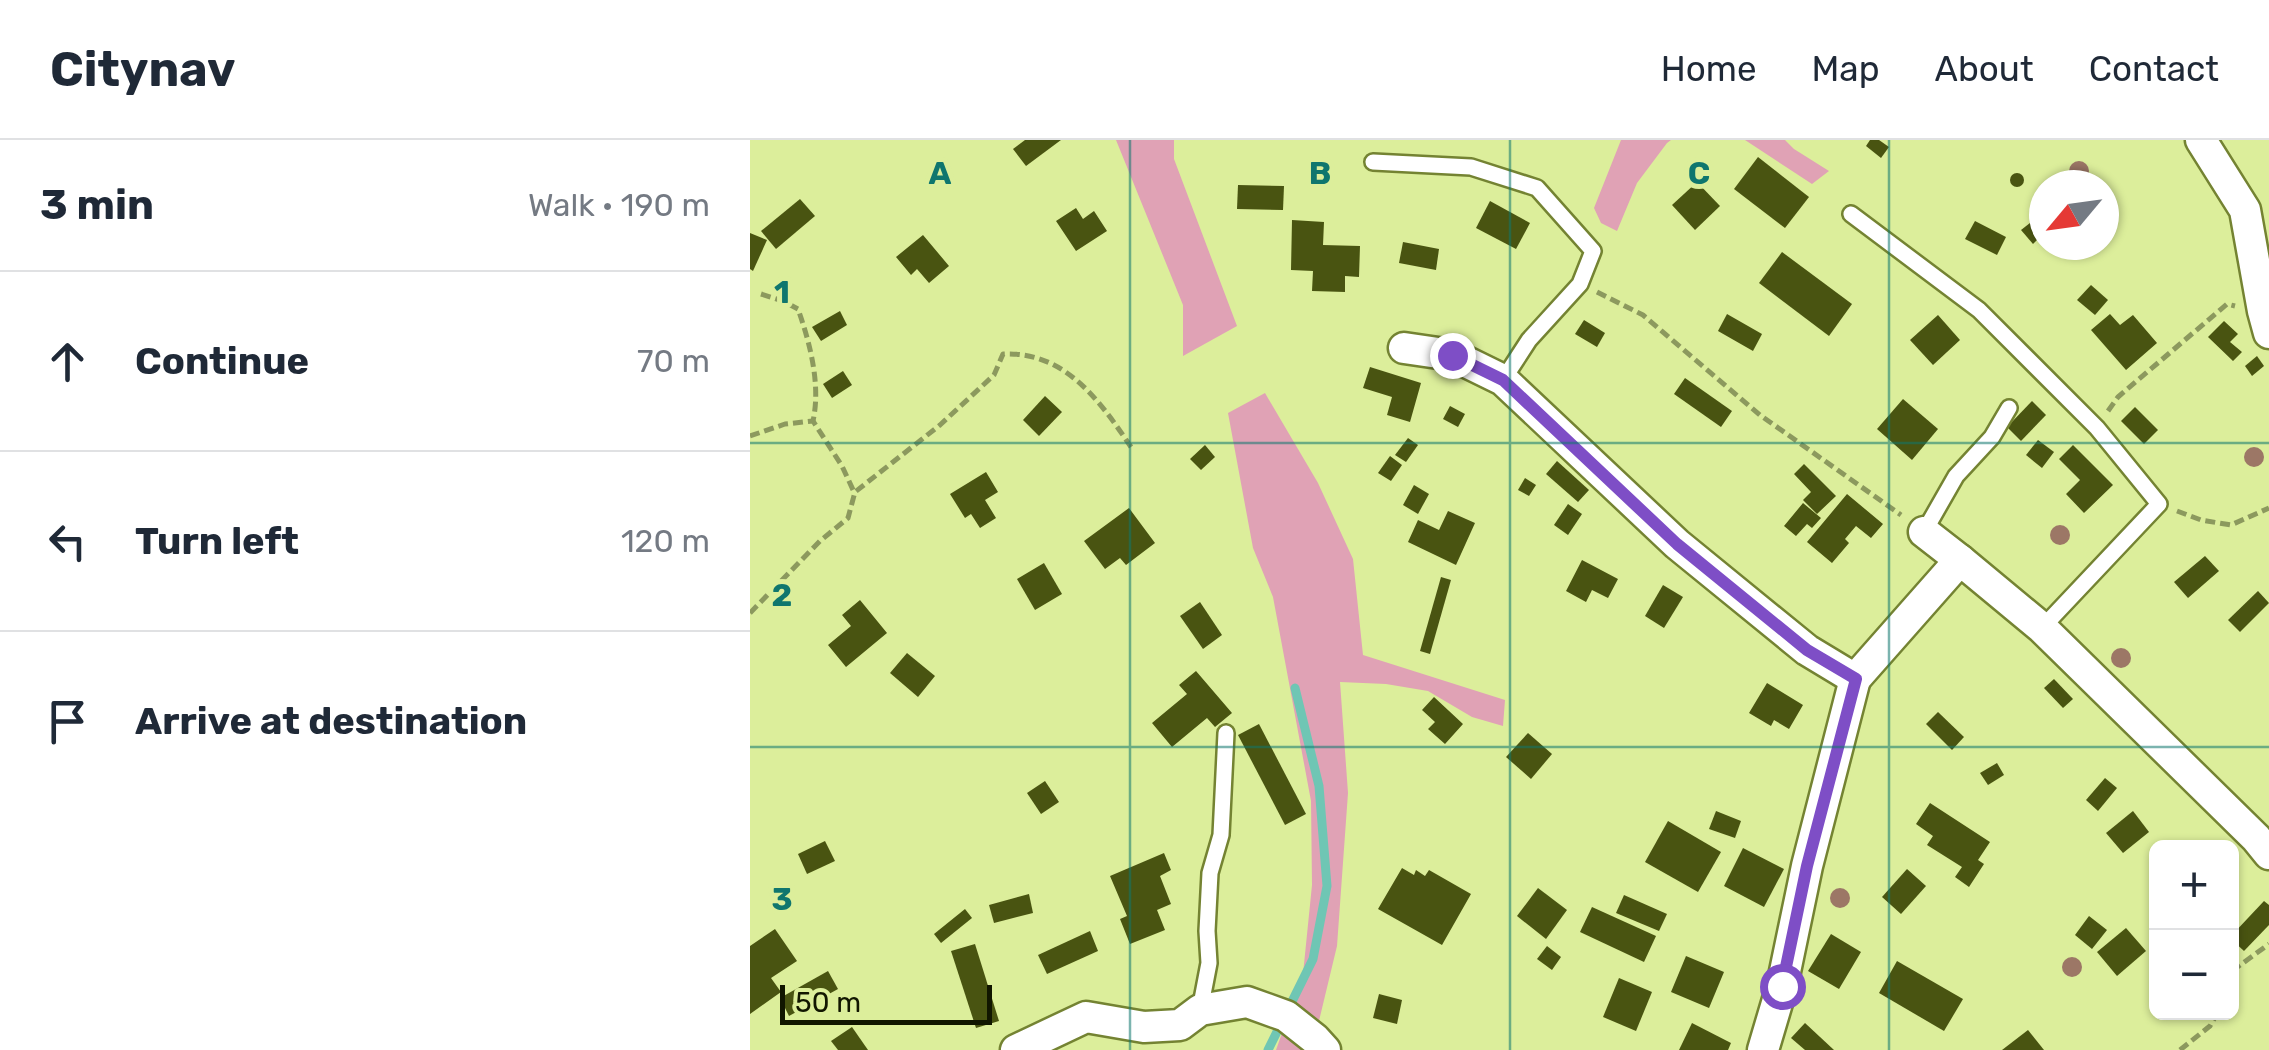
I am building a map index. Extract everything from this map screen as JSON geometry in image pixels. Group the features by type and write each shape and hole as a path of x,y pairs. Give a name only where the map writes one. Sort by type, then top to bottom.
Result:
{"street":[{"path":"2201,140 2246,210 2266,322"},
{"path":"1404,348 1452,355 1503,380 1677,544 1807,650 1856,679"},
{"path":"1924,532 2042,628 2269,854"},
{"path":"1763,1050 1856,679 1960,560"},
{"path":"1016,1050 1086,1017 1144,1027 1180,1025 1200,1010 1247,1002 1286,1016 1325,1050"}],"lane":[{"path":"1373,162 1472,167 1537,188 1593,251 1580,284 1529,340 1503,380"},
{"path":"1852,214 1979,310 2097,428 2159,504 2042,628"},
{"path":"1924,532 1956,476 1992,437 2009,408"},
{"path":"1200,1010 1209,963 1209,886 1220,835 1226,733"}],"path":[{"path":"1580,284 1643,315 1760,415 1924,532"},
{"path":"761,294 798,309 814,370 813,422 855,492"},
{"path":"2097,428 2118,397 2227,304 2266,322"},
{"path":"750,612 848,518 855,492 940,425 994,375 1003,354 1023,353 1078,379 1132,447"},
{"path":"750,436 785,424 813,422"},
{"path":"2159,504 2201,520 2231,525 2269,508"},
{"path":"2239,966 2269,944"},
{"path":"2180,1050 2213,1020"}],"shaded area":[{"path":"1116,140 1174,140 1174,159 1237,326 1183,356 1183,305"},
{"path":"1621,140 1671,140 1637,183 1617,231 1601,223 1594,208"},
{"path":"1745,140 1785,140 1829,171 1812,184"},
{"path":"1265,393 1318,483 1353,559 1363,655 1505,700 1503,726 1472,717 1428,691 1340,682 1348,793 1337,946 1312,1050 1276,1050 1303,974 1312,885 1311,801 1273,597 1253,548 1228,413"}],"building":[{"path":"1025,140 1061,140 1026,166 1013,149"},
{"path":"1870,140 1879,140 1889,147 1881,158 1866,146"},
{"path":"1758,157 1809,197 1785,228 1734,189"},
{"path":"2017,173 2024,180 2017,187 2010,180"},
{"path":"1697,182 1720,206 1695,230 1672,205"},
{"path":"1238,185 1284,186 1283,210 1237,209"},
{"path":"800,199 815,216 776,249 761,231"},
{"path":"1490,201 1530,223 1516,249 1476,228"},
{"path":"1076,208 1083,219 1094,211 1107,231 1076,251 1056,221"},
{"path":"1292,220 1324,222 1323,245 1360,246 1359,277 1345,276 1345,292 1312,291 1313,271 1291,270"},
{"path":"1975,221 2006,237 1997,255 1965,239"},
{"path":"750,233 767,240 753,271 750,269"},
{"path":"923,235 949,266 929,283 917,269 911,275 896,257"},
{"path":"1403,242 1439,249 1436,270 1399,263"},
{"path":"1782,252 1852,304 1829,336 1759,283"},
{"path":"2091,285 2108,300 2095,315 2077,300"},
{"path":"840,311 847,325 821,341 812,327"},
{"path":"1727,314 1762,334 1753,351 1718,331"},
{"path":"2110,314 2120,325 2133,315 2157,343 2126,370 2091,330"},
{"path":"1938,315 1960,340 1933,365 1910,340"},
{"path":"1584,320 1605,333 1597,347 1575,334"},
{"path":"2224,321 2238,334 2230,342 2242,352 2233,361 2208,337"},
{"path":"2257,356 2264,366 2252,376 2245,366"},
{"path":"1370,367 1421,383 1410,422 1387,415 1392,397 1363,388"},
{"path":"843,371 852,385 832,398 823,384"},
{"path":"1685,378 1732,411 1721,427 1674,394"},
{"path":"1045,396 1062,412 1039,436 1023,420"},
{"path":"1903,399 1938,429 1912,460 1877,429"},
{"path":"2032,401 2046,415 2021,441 2007,427"},
{"path":"1450,406 1465,414 1458,427 1443,419"},
{"path":"2135,407 2158,430 2144,444 2121,421"},
{"path":"1408,438 1418,445 1406,462 1395,455"},
{"path":"2038,440 2054,452 2042,468 2026,455"},
{"path":"1205,445 1215,457 1201,470 1190,459"},
{"path":"2073,445 2113,485 2084,513 2066,494 2080,480 2059,459"},
{"path":"1390,456 1402,465 1391,481 1378,473"},
{"path":"1557,461 1589,490 1578,502 1546,474"},
{"path":"1804,464 1836,496 1817,514 1803,500 1811,492 1794,474"},
{"path":"986,472 998,492 985,500 996,518 980,528 971,514 965,518 950,494"},
{"path":"1525,478 1536,485 1529,496 1518,490"},
{"path":"1414,485 1429,494 1418,514 1403,505"},
{"path":"1847,494 1883,524 1871,538 1856,526 1845,539 1849,543 1832,563 1807,542"},
{"path":"1803,503 1821,518 1812,528 1807,524 1796,536 1784,526"},
{"path":"1568,504 1582,514 1568,535 1554,525"},
{"path":"1129,508 1155,543 1126,565 1120,558 1105,569 1084,541"},
{"path":"1448,511 1475,523 1456,565 1408,542 1418,520 1439,530"},
{"path":"2205,556 2219,571 2188,598 2174,582"},
{"path":"1582,560 1618,579 1608,598 1592,590 1586,602 1566,591"},
{"path":"1044,563 1062,594 1035,610 1017,579"},
{"path":"1441,577 1451,580 1430,654 1420,651"},
{"path":"1663,585 1683,597 1664,628 1645,616"},
{"path":"2258,591 2269,603 2240,632 2228,620"},
{"path":"860,600 887,633 846,667 828,645 851,626 842,615"},
{"path":"1200,602 1222,635 1203,649 1180,616"},
{"path":"907,653 935,676 918,697 890,673"},
{"path":"1196,671 1232,713 1215,727 1207,718 1172,747 1152,723 1187,694 1179,685"},
{"path":"2054,679 2073,699 2063,708 2044,688"},
{"path":"1767,683 1803,705 1789,729 1774,720 1771,726 1749,713"},
{"path":"1434,697 1463,724 1445,744 1428,729 1435,722 1422,710"},
{"path":"1938,712 1964,737 1952,750 1926,724"},
{"path":"1259,724 1306,814 1285,825 1238,735"},
{"path":"1528,733 1552,754 1531,779 1506,757"},
{"path":"1997,763 2004,775 1988,785 1980,773"},
{"path":"2105,778 2117,788 2098,811 2086,800"},
{"path":"1045,781 1059,802 1041,814 1027,793"},
{"path":"1930,803 1990,842 1978,860 1984,864 1969,887 1955,877 1962,867 1927,845 1933,836 1916,824"},
{"path":"1716,811 1741,821 1735,838 1709,829"},
{"path":"2133,811 2149,832 2123,853 2106,833"},
{"path":"1668,821 1721,852 1698,892 1645,862"},
{"path":"825,841 835,861 807,874 798,854"},
{"path":"1743,848 1784,869 1764,907 1724,886"},
{"path":"1164,853 1171,870 1160,876 1171,904 1157,910 1165,930 1130,944 1120,919 1127,916 1110,876"},
{"path":"1402,868 1425,876 1429,870 1471,894 1442,945 1378,909"},
{"path":"1907,869 1926,886 1901,914 1882,897"},
{"path":"1538,888 1567,910 1546,939 1517,916"},
{"path":"1029,894 1033,913 994,923 989,905"},
{"path":"1624,895 1667,914 1659,931 1616,913"},
{"path":"2264,901 2269,905 2269,925 2244,951 2239,946 2239,928"},
{"path":"1592,907 1656,936 1644,962 1580,932"},
{"path":"965,909 972,918 941,943 934,934"},
{"path":"2089,916 2107,930 2092,949 2075,935"},
{"path":"2126,928 2146,951 2117,976 2097,952"},
{"path":"775,929 797,961 771,978 781,992 750,1014 750,946"},
{"path":"1090,931 1098,951 1047,974 1038,955"},
{"path":"1831,934 1861,952 1839,989 1808,971"},
{"path":"975,944 999,1021 976,1028 951,951"},
{"path":"1547,946 1561,957 1552,970 1537,959"},
{"path":"1686,956 1724,972 1709,1008 1671,992"},
{"path":"1897,961 1963,999 1944,1031 1879,993"},
{"path":"828,971 838,989 789,1016 780,998"},
{"path":"1619,978 1652,992 1636,1031 1603,1017"},
{"path":"1379,994 1402,1000 1397,1024 1373,1018"},
{"path":"1692,1023 1731,1043 1728,1050 1679,1050"},
{"path":"1805,1023 1834,1050 1805,1050 1791,1038"},
{"path":"852,1027 868,1050 838,1050 831,1041"},
{"path":"2028,1030 2044,1050 2002,1050"}],"waterway":[{"path":"1268,1050 1313,959 1327,886 1319,786 1295,688"}],"route":[{"path":"1452,355 1503,380 1677,544 1807,650 1856,679 1807,866 1782,986"}]}
